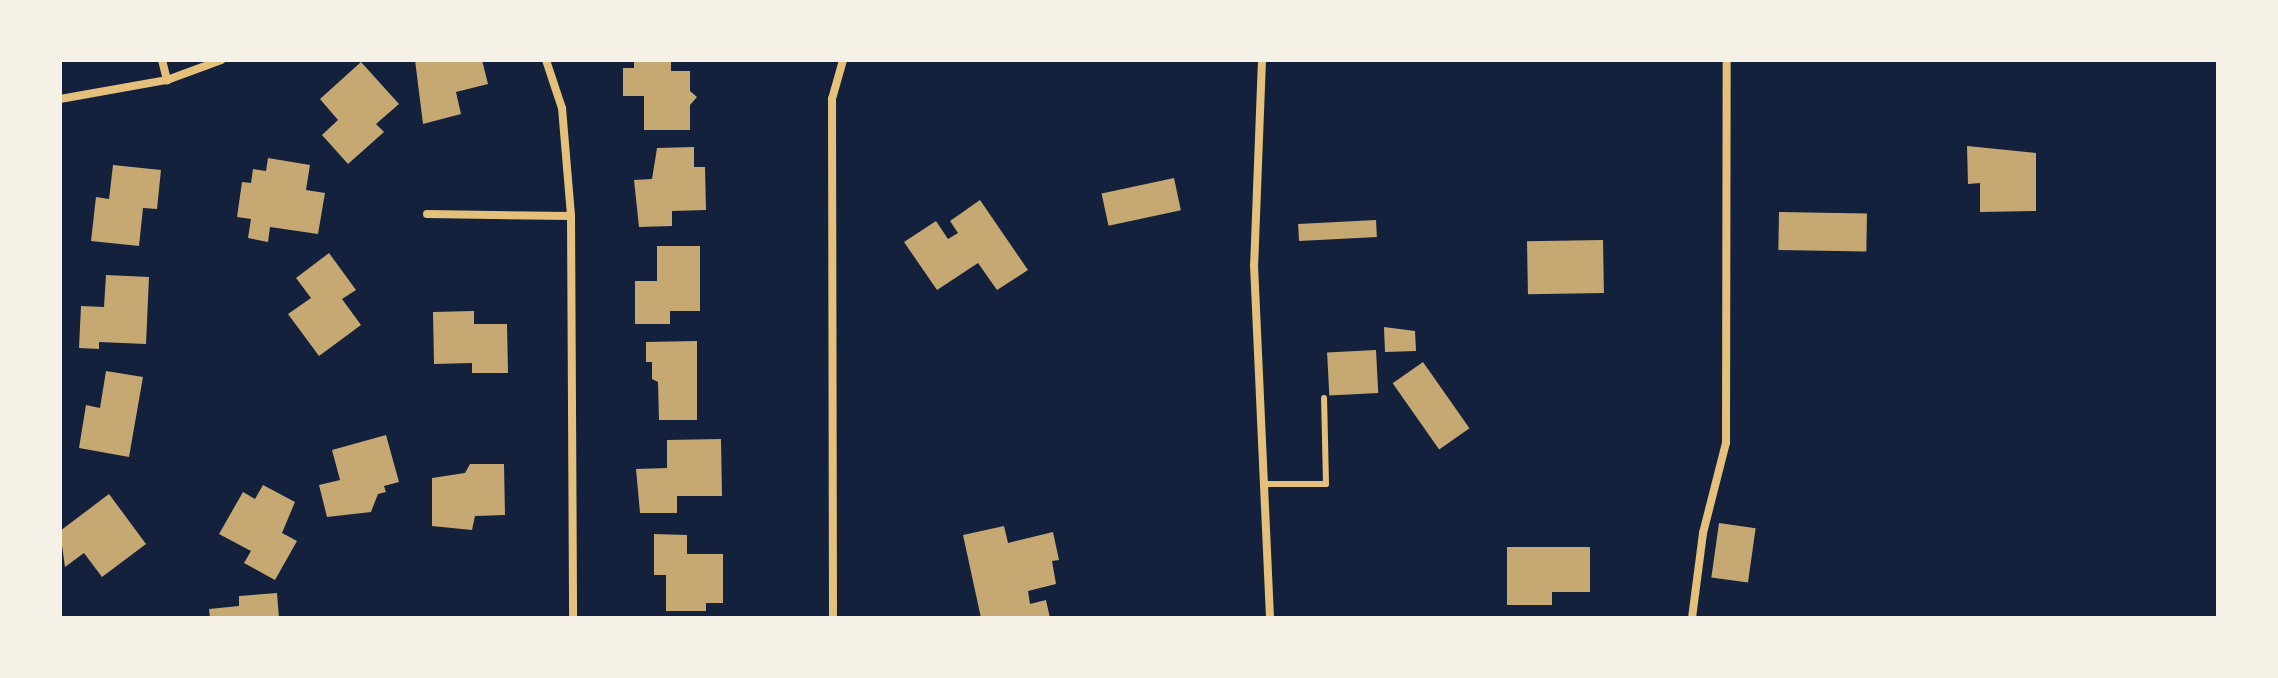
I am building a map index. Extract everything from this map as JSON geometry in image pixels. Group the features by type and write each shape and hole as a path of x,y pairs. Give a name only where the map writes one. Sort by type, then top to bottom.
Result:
{"street":[{"path":"162,60 167,80"},
{"path":"60,99 167,80 221,60"},
{"path":"546,60 562,108 571,216 573,618"},
{"path":"833,618 832,99 843,60"},
{"path":"1262,60 1254,265 1270,618"},
{"path":"1692,618 1703,533 1726,443 1727,60"},
{"path":"427,214 571,216"}],"lane":[{"path":"1263,484 1326,484 1324,398"}],"building":[{"path":"415,60 482,60 488,84 456,92 461,114 423,124"},
{"path":"634,60 671,60 671,71 690,71 690,91 697,97 690,105 690,130 644,130 644,96 623,96 623,68 634,68"},
{"path":"361,62 399,104 376,124 384,132 348,164 322,135 338,120 320,99"},
{"path":"1967,146 2036,153 2036,211 1980,212 1980,183 1968,184"},
{"path":"694,147 694,167 705,167 706,210 672,211 672,226 639,227 634,180 652,179 657,148"},
{"path":"268,158 310,165 306,190 325,193 318,234 270,227 268,242 248,238 251,219 237,217 242,182 251,183 253,169 266,171"},
{"path":"113,165 161,170 157,209 143,208 139,246 91,241 96,197 109,199"},
{"path":"1174,178 1181,210 1108,226 1102,193"},
{"path":"980,200 1028,270 997,290 978,263 937,290 904,242 936,221 948,239 958,233 950,221"},
{"path":"1779,212 1867,214 1866,252 1778,250"},
{"path":"1376,220 1377,237 1299,241 1298,224"},
{"path":"1603,240 1604,293 1528,294 1527,241"},
{"path":"657,246 700,246 700,311 670,311 670,324 635,324 635,281 657,281"},
{"path":"329,253 356,290 342,299 361,325 319,356 288,314 311,298 296,278"},
{"path":"106,275 149,277 146,344 99,342 99,349 79,348 81,306 104,307"},
{"path":"474,311 474,324 507,324 508,373 472,373 472,363 434,364 433,312"},
{"path":"1384,327 1415,331 1416,351 1385,352"},
{"path":"697,341 697,420 659,420 658,382 652,379 652,362 646,362 646,342"},
{"path":"1376,350 1378,393 1329,396 1327,353"},
{"path":"1423,362 1469,428 1439,450 1393,383"},
{"path":"106,371 143,377 129,457 79,448 86,405 100,408"},
{"path":"386,435 399,482 384,486 386,492 378,494 371,512 327,517 319,485 340,480 332,450"},
{"path":"721,439 722,496 677,496 677,513 640,513 636,469 667,468 667,440"},
{"path":"470,464 504,464 505,515 475,516 472,530 432,526 432,478 465,473"},
{"path":"263,485 295,502 282,533 297,541 275,580 244,563 251,551 219,534 243,492 255,499"},
{"path":"109,494 146,544 102,577 84,553 65,567 60,531"},
{"path":"1719,523 1756,528 1748,583 1711,577"},
{"path":"1004,526 1008,543 1053,532 1059,560 1052,561 1056,584 1028,591 1030,604 1046,600 1050,618 981,618 963,535"},
{"path":"654,534 687,535 687,554 723,554 723,603 706,603 706,611 666,611 666,575 654,575"},
{"path":"1507,547 1590,547 1590,592 1552,592 1552,605 1507,605"},
{"path":"277,593 279,618 210,618 209,609 239,606 239,596"}]}
